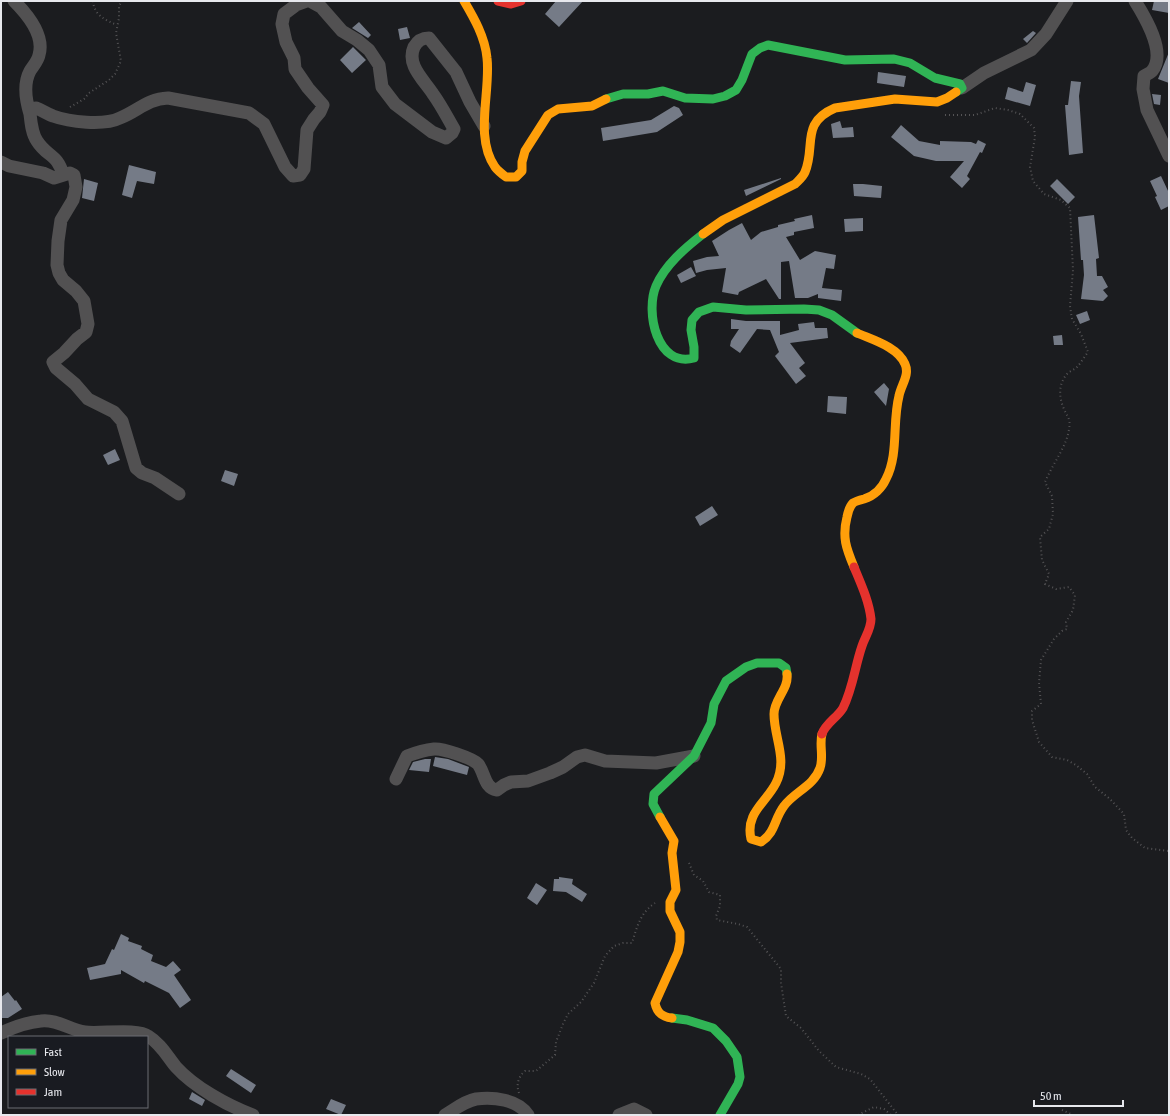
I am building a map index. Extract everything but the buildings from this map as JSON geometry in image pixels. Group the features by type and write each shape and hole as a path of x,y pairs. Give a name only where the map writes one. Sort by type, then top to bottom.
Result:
{"street":[{"path":"14,1 31,21 38,38 40,49 39,57 29,73 26,87 26,102 30,114 31,125 37,142 61,165 63,175"},
{"path":"30,114 33,109 36,108 53,116 62,118 89,122 111,121 120,118 157,98 168,98 249,113 264,124 285,167 293,176 300,175 304,169 307,130 323,106 295,69 294,58 286,42 282,24 284,14 296,5 307,1"},
{"path":"310,1 321,7 342,31 357,40 369,50 379,65 382,87 395,104 432,132 446,138 454,129 434,94 418,73 412,61 412,54 418,41 423,38 429,38 456,72 470,102 485,128"},
{"path":"464,1 480,31 487,58 485,128 488,154 494,167 506,177 516,177 522,171 522,162 525,151 538,129 548,116 558,109 592,106 604,99 623,94 648,94 663,91 685,98 713,99 725,96 736,90 742,80 752,54 760,48 768,45 845,60 894,59 910,64 935,78 960,84 962,88"},
{"path":"498,1 511,4 521,1"},
{"path":"720,1115 738,1084 740,1068 737,1057 726,1041 713,1028 686,1020 665,1017 657,1011 656,1007 656,1003 678,952 680,932 670,911 670,902 676,890 672,854 674,841 653,804 654,794 694,756 711,723 714,704 726,681 746,667 757,663 779,663 786,668 788,682 774,713 782,758 781,771 775,784 757,808 751,821 748,832 751,839 761,842 768,839 773,832 785,804 809,785 819,772 822,764 822,735 824,730 842,709 847,698 870,625 867,599 851,563 845,544 844,535 847,514 852,503 873,494 881,488 887,479 893,451 896,407 899,393 906,379 905,366 902,358 889,349 852,330 835,315 822,310 803,308 783,310 745,310 716,307 702,310 695,314 691,321 690,331 695,353 694,358 687,361 681,360 672,355 659,341 652,312 655,287 663,274 686,248 712,228 723,220 795,184 803,176 807,169 814,124 820,116 835,108 895,99 937,102 947,98 984,73 1031,50 1046,34 1067,1"},
{"path":"1135,1 1155,40 1157,55 1156,64 1151,72 1144,76 1143,89 1147,110 1169,156"},
{"path":"1,162 9,166 42,173 54,178 70,173 74,175 76,187 73,200 61,220 57,265 59,273 64,280 84,301 88,324 86,332 53,362 56,368 75,384 88,399 114,412 122,421 136,468 142,473 155,478 179,494"},
{"path":"396,779 407,756 434,749 440,749 470,758 482,770 488,786 497,790 511,782 528,781 550,773 585,754 606,761 656,764 694,756"},
{"path":"1,1033 25,1024 43,1020 85,1032 135,1032 147,1034 162,1047 189,1080 236,1108 253,1115"},
{"path":"445,1115 465,1103 476,1099 500,1099 524,1111"},
{"path":"619,1115 634,1109 646,1115"}],"path":[{"path":"93,1 93,8 98,14 117,25"},
{"path":"62,118 65,110 84,99 89,92 109,80 115,74 120,61 116,33 119,6 122,1"},
{"path":"930,102 935,110 946,116 975,115 995,108 1020,114 1034,128 1035,137 1030,167 1033,181 1044,194 1061,200 1070,208 1073,270 1070,306 1072,318 1081,334 1088,352 1076,367 1066,375 1060,385 1060,393 1064,409 1070,419 1069,430 1045,482 1052,496 1053,514 1049,529 1040,537 1042,560 1049,574 1044,584 1056,589 1069,587 1075,595 1072,610 1066,622 1067,629 1062,631 1054,639 1041,660 1039,684 1041,704 1032,711 1032,720 1039,742 1052,757 1067,760 1076,765 1087,774 1095,787 1110,799 1124,814 1126,830 1132,838 1145,848 1169,851"},
{"path":"688,860 694,875 703,881 710,892 720,895 720,906 716,916 717,920 747,927 782,969 781,983 786,1016 801,1028 819,1051 836,1067 861,1074 870,1079 898,1115"},
{"path":"524,1111 517,1085 521,1074 525,1071 536,1071 555,1055 556,1042 568,1014 581,1002 594,983 605,956 614,946 623,943 632,943 636,926 647,910 654,904 661,901 670,902"},
{"path":"858,1115 874,1107 884,1109 891,1115"},
{"path":"1062,1110 1073,1115"}],"traffic: fast":[{"path":"606,99 623,94 648,94 663,91 685,98 713,99 725,96 736,90 742,80 752,54 760,48 768,45 845,60 894,59 910,63 935,78 960,84 962,88 956,92"},
{"path":"703,234 670,264 660,278 653,297 653,323 657,336 671,355 681,359 694,358 691,330 692,320 699,312 713,307 746,310 819,310 832,315 857,333"},
{"path":"660,817 653,804 654,794 694,756 711,723 714,704 726,681 746,667 757,663 779,663 786,668 787,674"},
{"path":"672,1018 687,1020 713,1028 726,1041 737,1057 740,1077 738,1084 720,1115"}],"traffic: slow":[{"path":"464,1 472,14 486,50 488,71 484,128 485,142 495,167 506,177 516,177 522,171 522,162 525,151 548,115 558,109 592,106 606,99"},
{"path":"703,234 723,220 795,184 804,174 808,162 813,128 824,114 835,108 895,99 937,102 956,92"},
{"path":"854,567 847,548 845,537 848,511 853,503 868,498 877,491 886,479 893,459 897,406 906,372 905,364 897,353 877,341 857,333"},
{"path":"787,674 786,684 776,704 774,714 780,748 781,765 776,783 754,815 751,822 751,839 761,842 766,838 770,834 778,816 788,801 813,780 821,764 822,734"},
{"path":"660,817 674,841 672,853 676,890 670,902 670,911 680,932 680,942 678,952 655,1003 660,1014 665,1017 672,1018"}],"traffic: jam":[{"path":"498,1 511,4 521,1"},
{"path":"822,734 826,727 843,708 852,685 863,643 871,623 867,599 854,567"}]}
